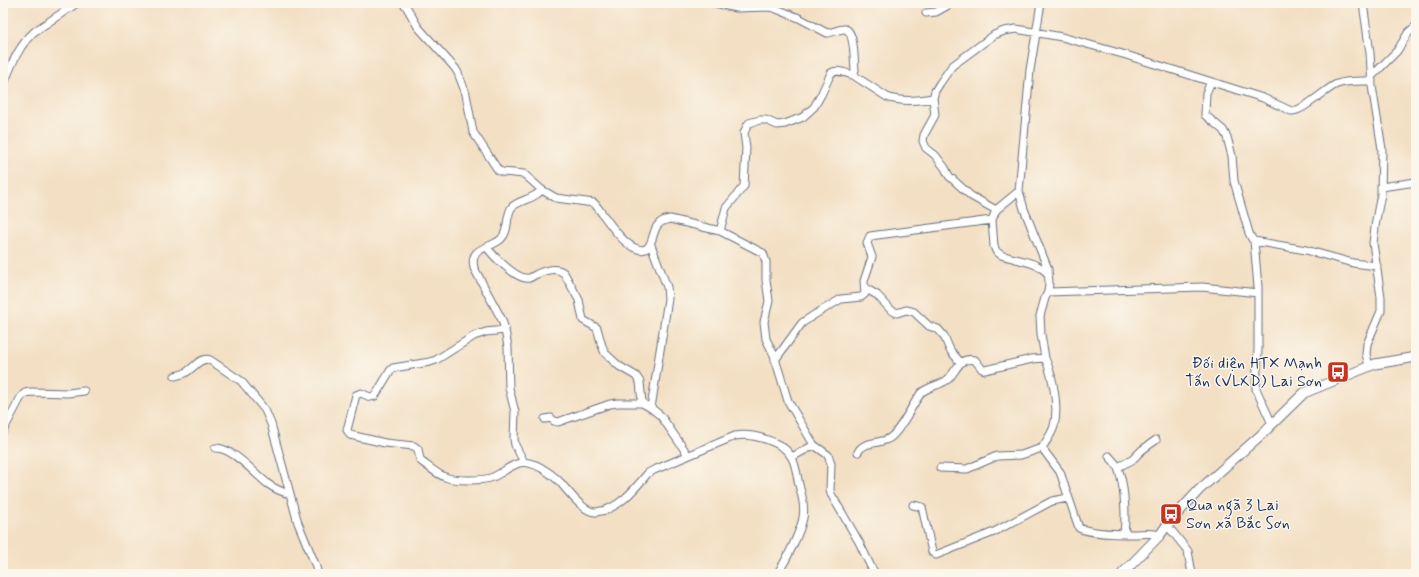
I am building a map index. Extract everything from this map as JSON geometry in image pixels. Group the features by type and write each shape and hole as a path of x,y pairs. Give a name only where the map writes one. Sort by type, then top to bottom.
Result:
{"street":[{"path":"3,86 16,55 29,36 77,3"},
{"path":"403,3 418,27 455,68 466,94 473,132 498,170 502,172 524,174 542,190 556,198 594,203 614,229 630,246 639,250 648,248 651,245 656,227 664,220 670,219 720,231 760,251 765,257 769,301 764,322 766,339 775,360 788,401 814,445 828,455 831,464 831,494 860,542 872,569 876,574"},
{"path":"715,3 736,8 769,7 799,18 827,33 832,33 844,28 848,30 852,36 853,75"},
{"path":"926,13 936,12 952,3"},
{"path":"940,468 967,469 997,456 1016,456 1042,448 1054,428 1055,415 1053,384 1049,366 1045,358 1040,316 1048,292 1048,274 1042,251 1022,204 1019,191 1030,70 1040,3"},
{"path":"1364,3 1372,78 1382,149 1381,187 1373,242 1381,297 1381,310 1367,344 1366,354 1369,366"},
{"path":"996,210 971,196 949,176 935,155 924,145 924,134 935,115 933,98 935,91 952,66 994,35 1004,31 1016,29 1062,37 1126,55 1263,98 1291,111 1295,111 1338,84 1372,78 1396,51 1408,33 1416,26"},
{"path":"720,231 726,208 744,186 746,148 744,133 749,123 766,120 777,125 785,124 803,117 814,107 821,95 830,73 835,71 842,71 853,75 881,94 892,99 926,100 933,98"},
{"path":"1211,82 1206,94 1205,115 1223,130 1227,136 1232,156 1234,181 1249,233 1254,241 1258,293 1256,389 1272,424"},
{"path":"1381,187 1416,182"},
{"path":"524,462 515,445 514,439 515,412 508,383 508,348 505,330 502,320 474,268 473,263 475,254 498,241 505,234 512,208 516,204 535,196 542,190"},
{"path":"1019,191 996,210 992,220 994,246 996,252 1001,255 1036,265 1044,269 1048,274"},
{"path":"775,360 802,323 817,312 841,299 861,297 864,294 864,281 872,257 867,243 870,236 992,220"},
{"path":"1254,241 1306,250 1353,263 1377,266"},
{"path":"651,245 667,287 668,299 651,408"},
{"path":"487,247 496,258 520,278 529,278 539,273 554,270 561,270 564,272 580,303 583,320 598,328 603,349 619,366 636,376 640,382 642,403"},
{"path":"1048,292 1202,287 1258,293"},
{"path":"865,288 877,295 891,310 897,313 906,310 914,312 929,326 938,329 944,336 950,350 960,362"},
{"path":"505,330 480,333 436,360 394,368 390,371 375,396 370,397 361,393 356,395 347,430 350,435 385,443 416,447 422,462 443,476 450,478 489,478 514,464 524,462 538,466 554,477 585,509 594,512 617,505 648,473 688,455 735,436 742,435 762,438 773,442 784,449 792,457 803,500 803,517 801,526 777,574"},
{"path":"1122,574 1160,535 1167,525 1199,490 1304,393 1375,364 1416,357"},
{"path":"858,452 860,447 864,445 882,441 890,437 921,393 924,390 946,380 960,362 965,360 975,360 982,369 986,370 1032,359 1045,358"},
{"path":"175,376 184,374 202,360 207,359 220,365 241,381 269,417 298,523 318,574"},
{"path":"3,431 20,397 25,393 68,394 84,391"},
{"path":"545,419 551,418 558,422 610,404 642,403 651,408 664,419 688,455"},
{"path":"1118,467 1132,460 1142,450 1156,440"},
{"path":"792,457 814,445"},
{"path":"215,448 220,448 229,452 268,484 277,490 290,494"},
{"path":"1042,448 1060,472 1079,528 1124,534 1151,533 1160,535"},
{"path":"1109,456 1118,467 1123,492 1125,520 1124,534"},
{"path":"913,505 922,507 932,552 936,555 994,532 1052,501 1068,498"},
{"path":"1167,525 1188,551 1192,574"}],"place":[{"name":"Đối diện HTX Mạnh Tấn (VLXD) Lai Sơn","path":"1338,372"},
{"name":"Qua ngã 3 Lai Sơn xã Bắc Sơn","path":"1171,514"}]}
